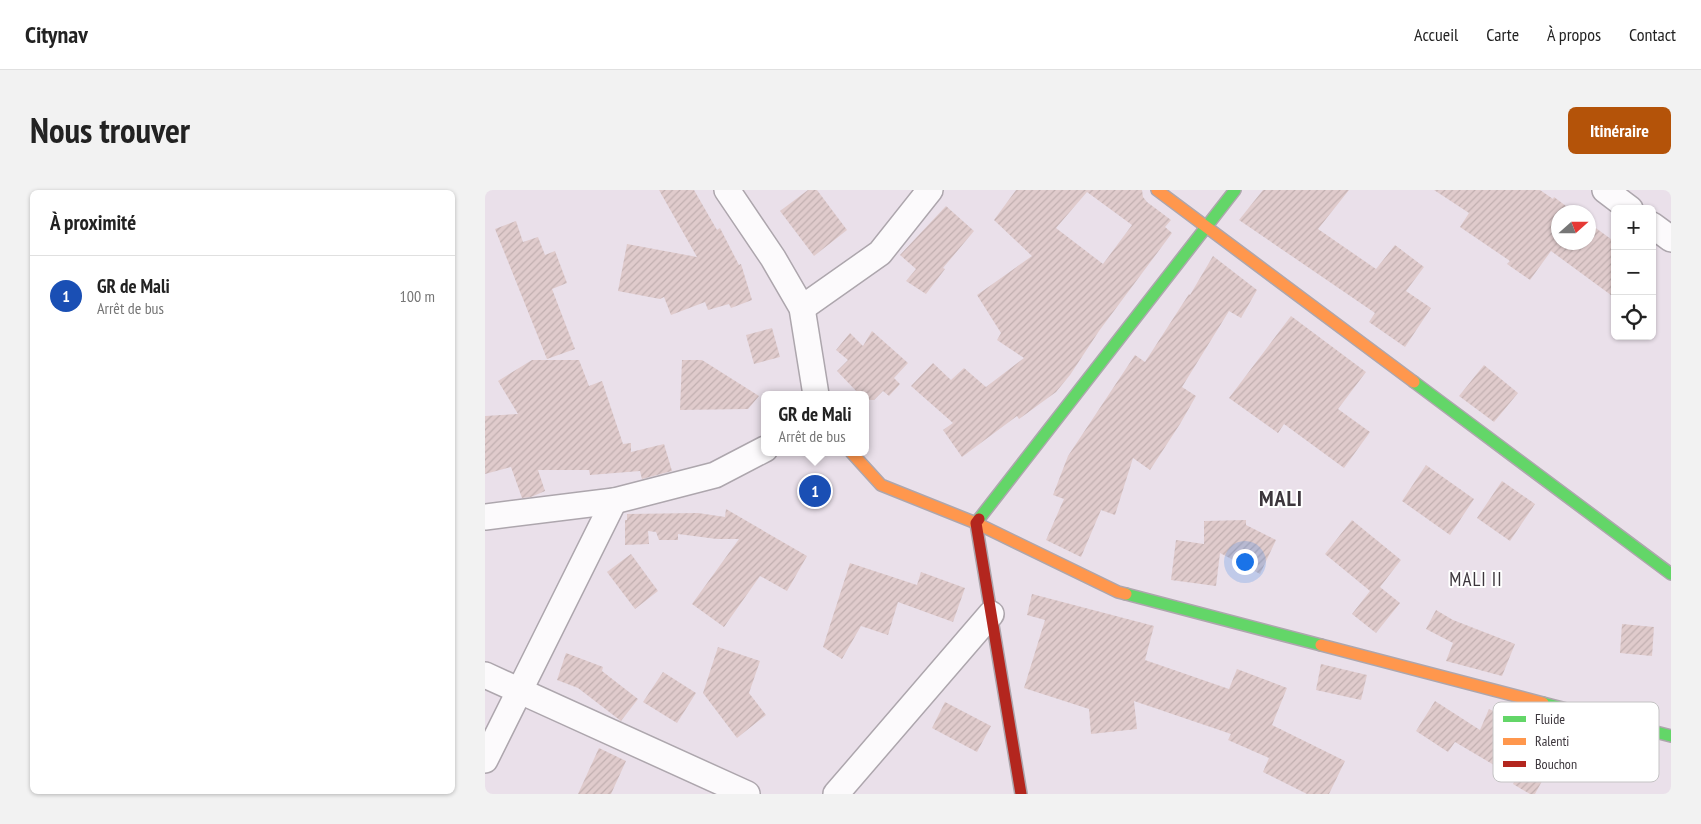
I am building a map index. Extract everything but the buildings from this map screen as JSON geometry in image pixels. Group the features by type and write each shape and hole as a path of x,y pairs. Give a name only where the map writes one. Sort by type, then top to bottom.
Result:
{"street":[{"path":"727,190 773,258 802,308 815,391"},
{"path":"802,308 880,253 930,190"},
{"path":"1157,190 1671,574"},
{"path":"1021,794 976,523 1235,190"},
{"path":"1605,190 1625,205"},
{"path":"1656,228 1671,239"},
{"path":"485,517 614,501 715,475 761,451"},
{"path":"855,456 881,485 976,523 1118,592 1540,702"},
{"path":"485,760 614,501"},
{"path":"837,794 991,614"},
{"path":"485,675 747,794"}],"traffic: fast":[{"path":"979,519 1235,190"},
{"path":"1414,382 1671,574"},
{"path":"1126,594 1321,645"},
{"path":"1659,733 1671,736"}],"traffic: slow":[{"path":"1157,190 1414,382"},
{"path":"855,456 881,485 976,523 1118,592 1126,594"},
{"path":"1321,645 1539,702"}],"traffic: jam":[{"path":"979,519 976,523 1021,794"}],"place":[{"name":"GR de Mali","path":"815,491"}],"district":[{"name":"MALI","path":"1281,498"},
{"name":"MALI II","path":"1476,579"}]}
